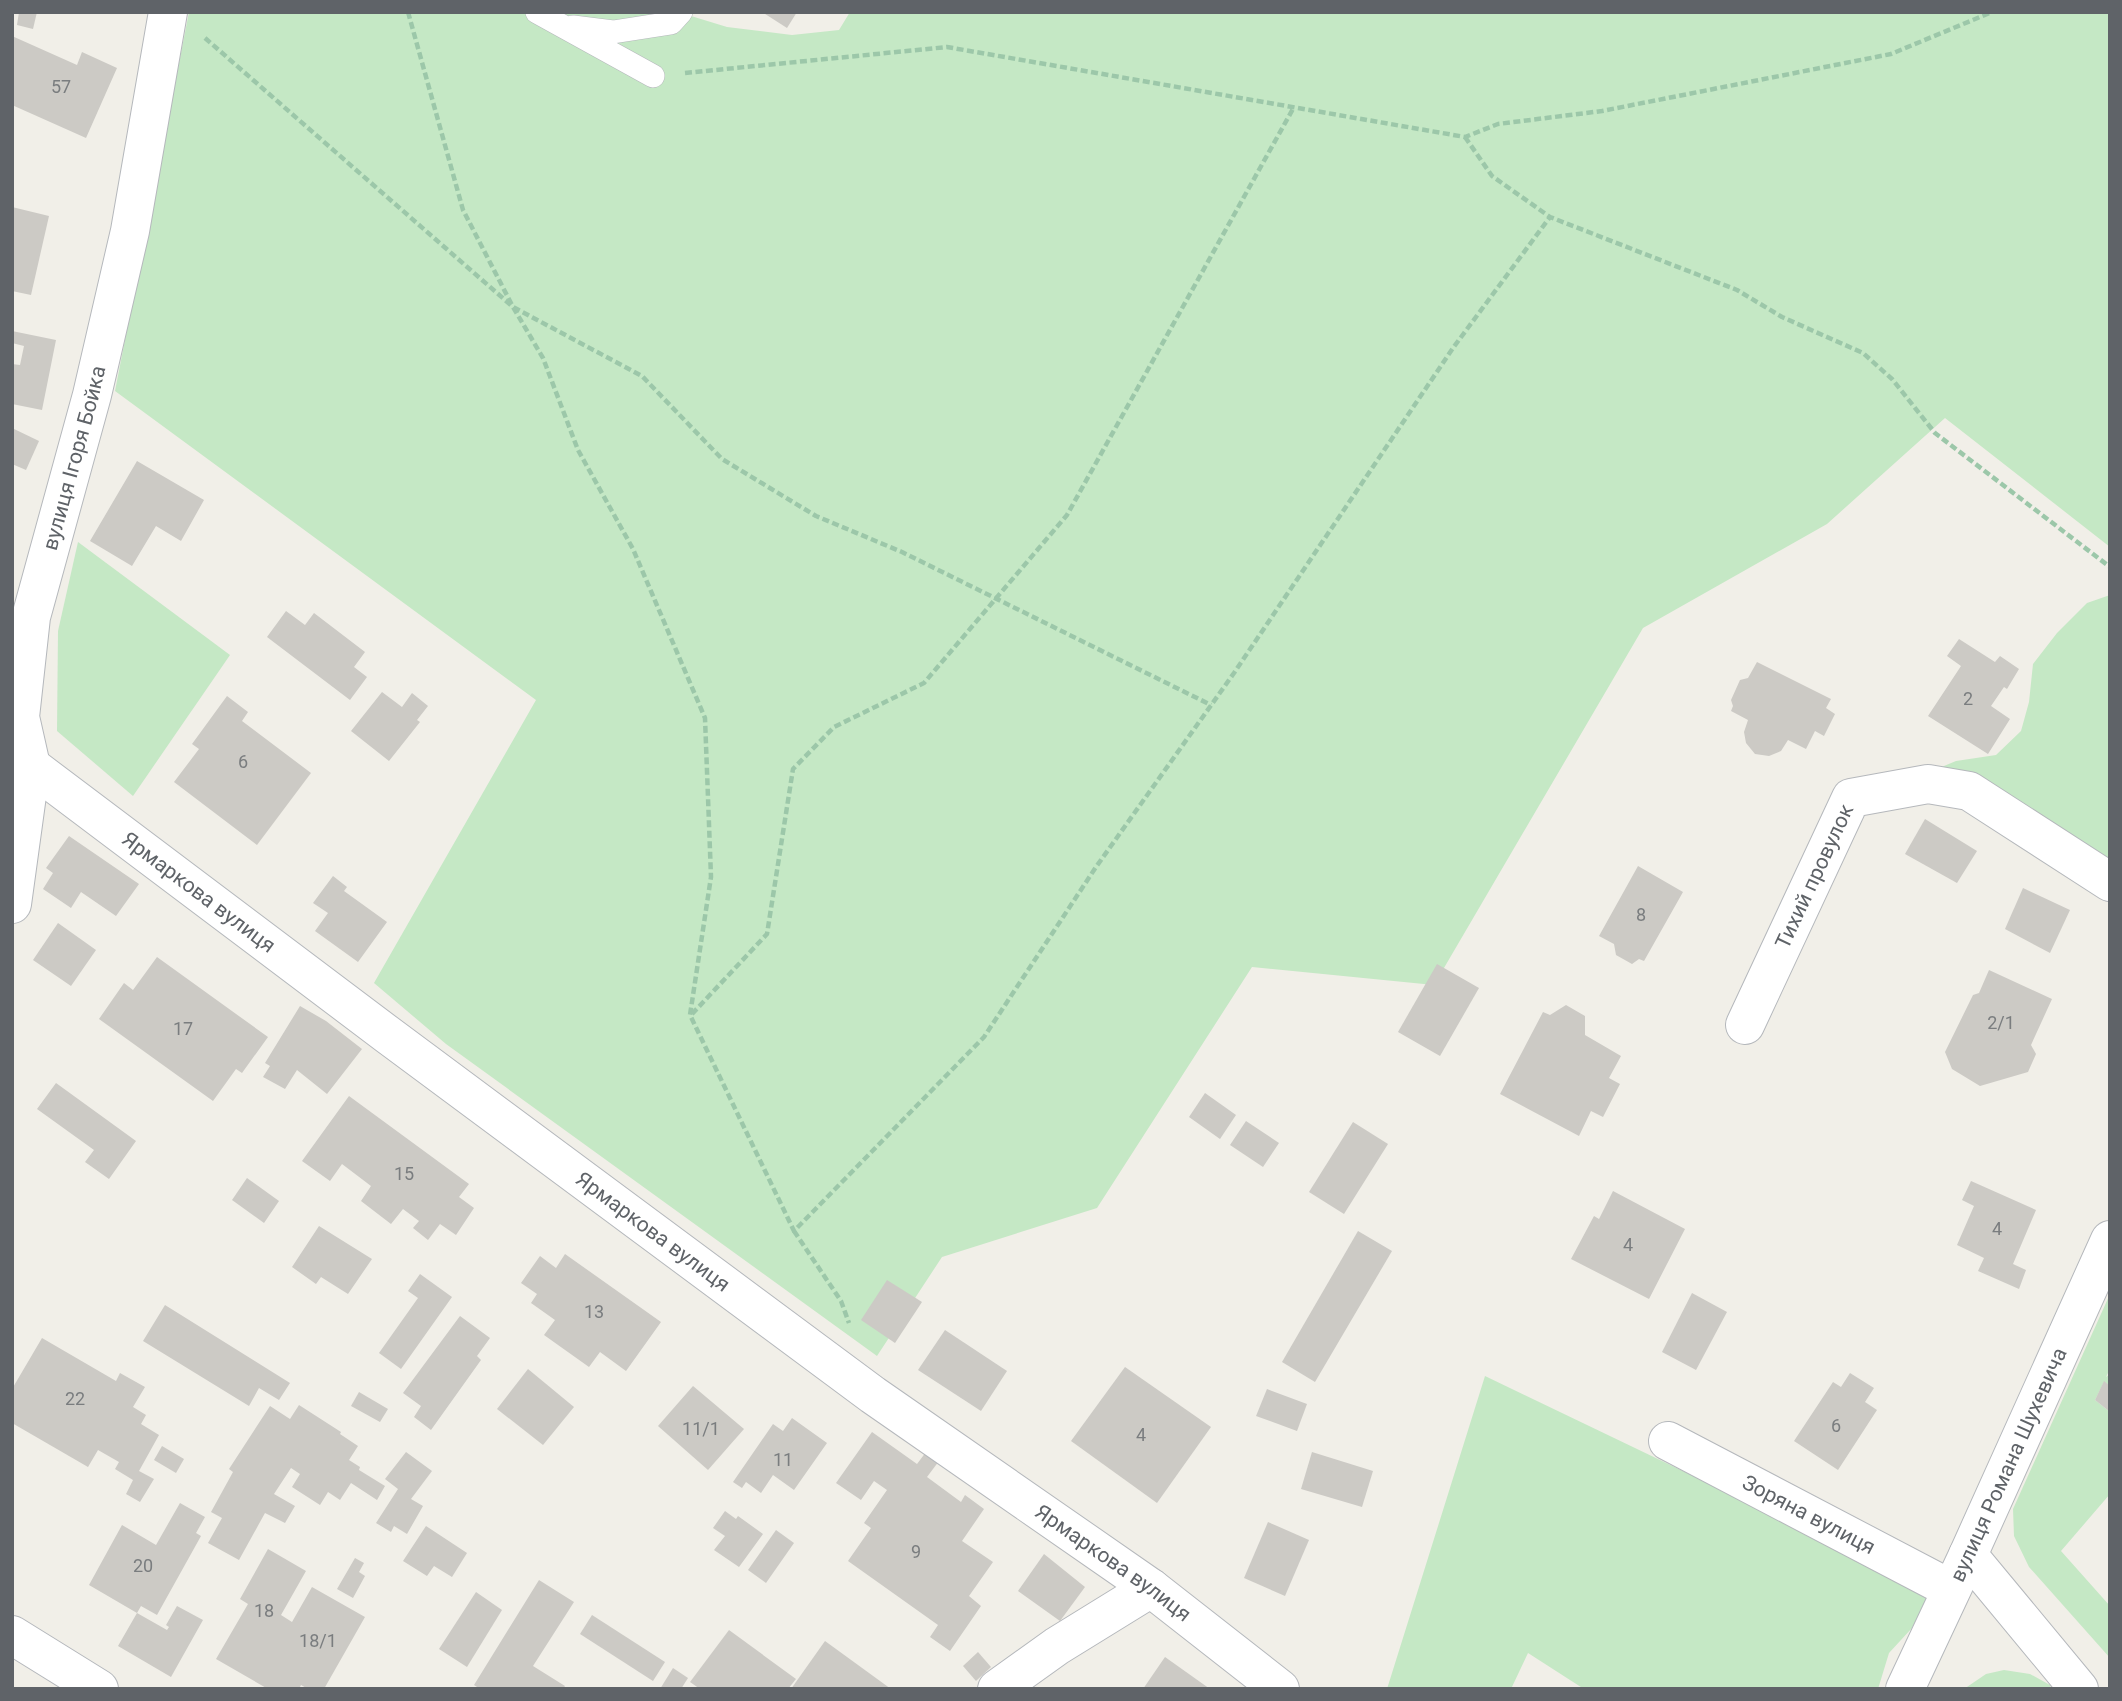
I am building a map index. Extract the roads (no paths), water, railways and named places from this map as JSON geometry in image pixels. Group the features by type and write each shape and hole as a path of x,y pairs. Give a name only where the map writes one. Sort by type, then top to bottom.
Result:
{"street":[{"name":"вулиця Ігоря Бойка","path":"12,904 31,766 20,717 31,617 92,395 127,244 168,14"},
{"name":"Ярмаркова вулиця","path":"31,766 873,1395 1152,1588 1280,1689"},
{"name":"Тихий провулок","path":"1745,1025 1851,798 1928,784 1969,791 2110,882"},
{"name":"вулиця Романа Шухевича","path":"1905,1689 2110,1240"},
{"name":"Зоряна вулиця","path":"1668,1441 1950,1592"},
{"path":"1968,1555 2079,1689"},
{"path":"997,1689 1057,1646 1152,1588"},
{"path":"12,1635 99,1689"}],"lane":[{"path":"537,12 653,76"},
{"path":"560,25 613,32 671,23 681,12"}]}
